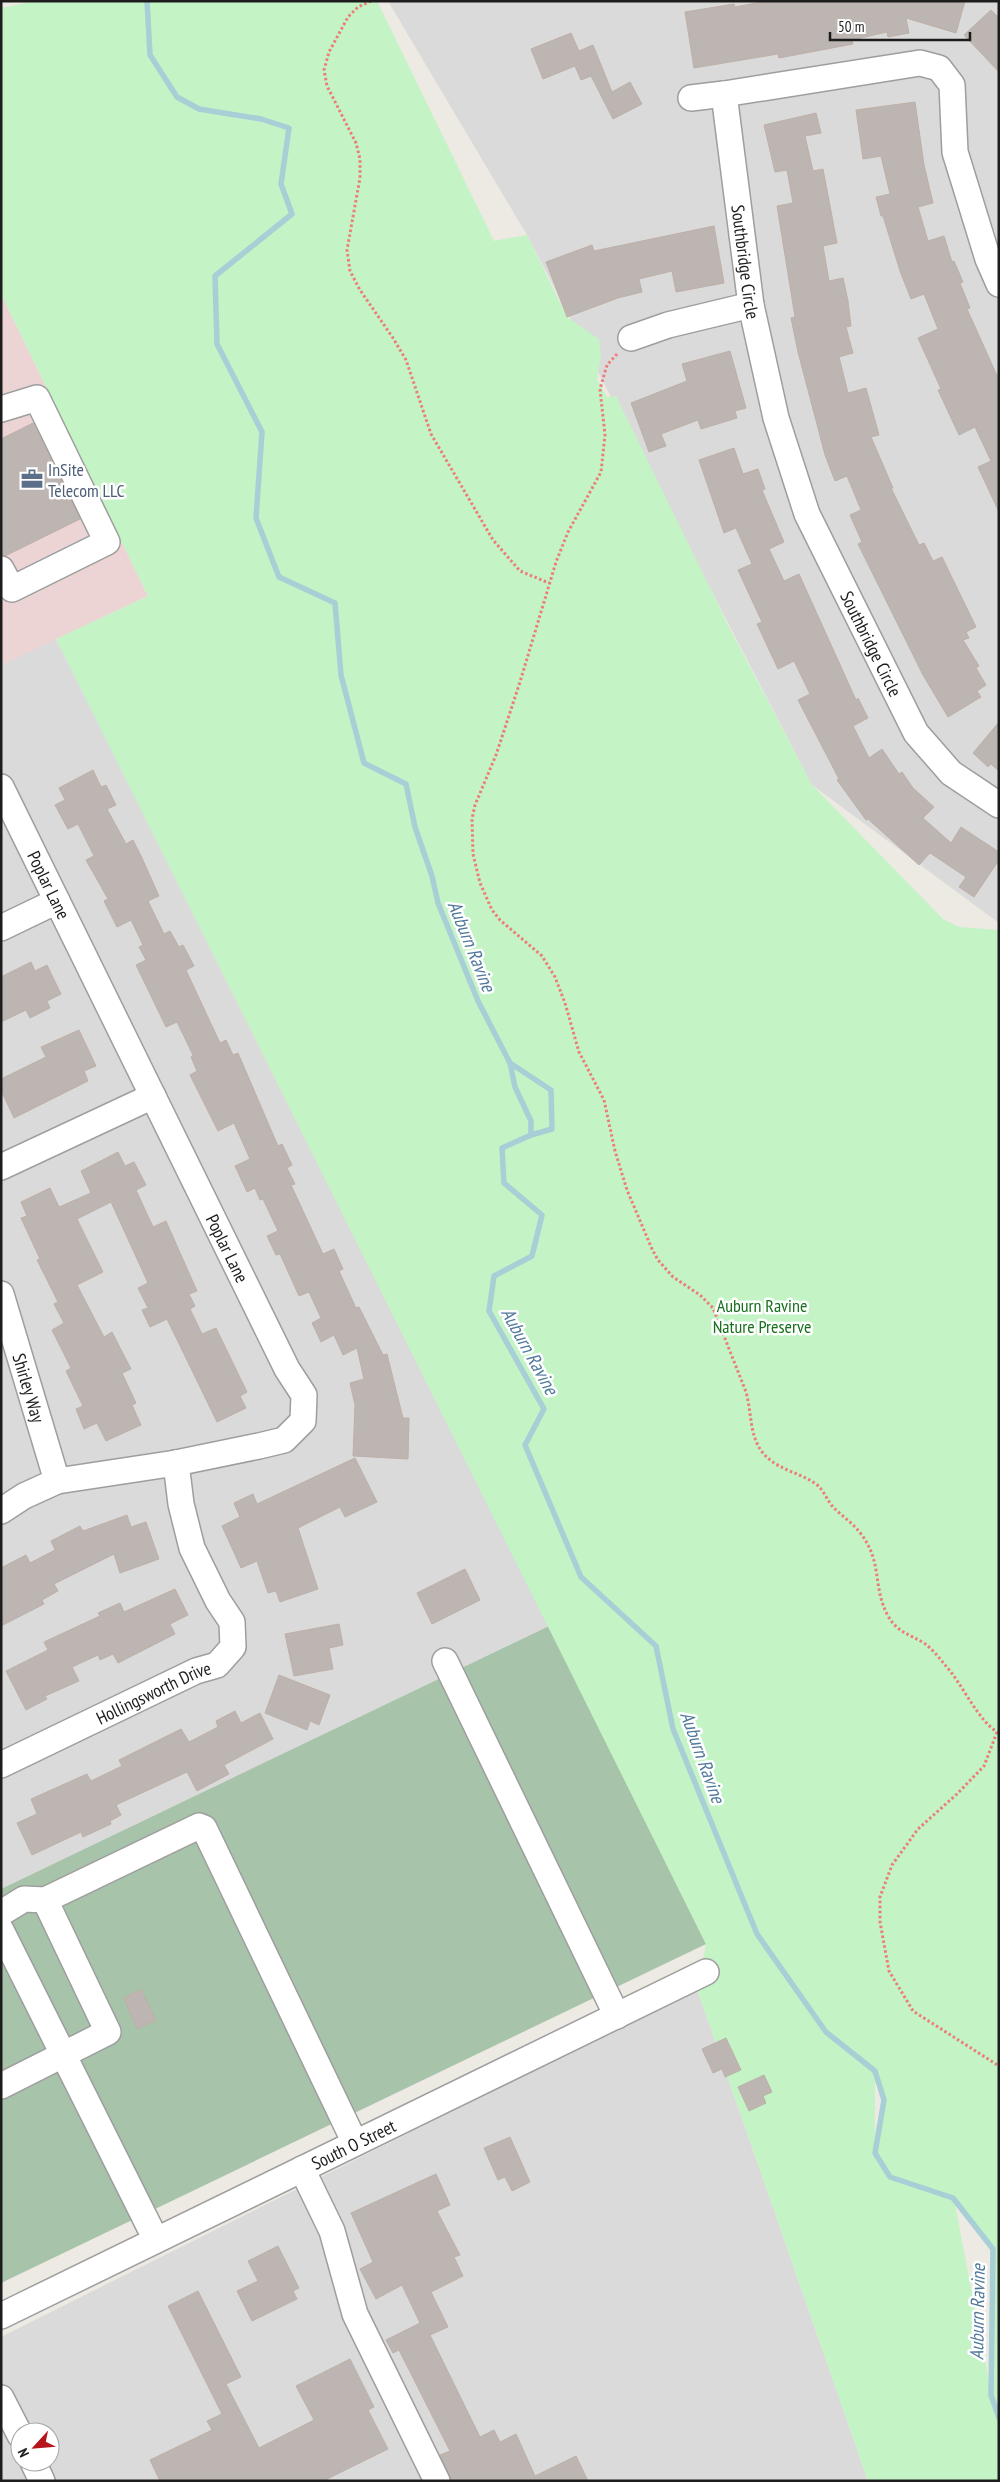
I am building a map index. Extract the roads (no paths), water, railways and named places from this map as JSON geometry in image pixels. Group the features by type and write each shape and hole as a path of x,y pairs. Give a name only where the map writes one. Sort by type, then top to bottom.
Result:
{"street":[{"path":"691,98 920,63 939,68 952,85 955,152 988,259 999,284"},
{"name":"Southbridge Circle","path":"724,94 751,305 776,418 806,514 882,669 916,733 952,774 999,805"},
{"path":"631,338 668,325 751,305"},
{"path":"1,409 38,398 107,542 12,589 1,569"},
{"name":"Poplar Lane","path":"1,787 287,1368 304,1395 303,1421 284,1440 176,1463 57,1481 24,1496 1,1511"},
{"path":"1,928 57,901"},
{"path":"1,1167 153,1096"},
{"name":"Shirley Way","path":"1,1294 57,1481"},
{"name":"Hollingsworth Drive","path":"1,1765 196,1671 217,1665 233,1647 232,1622 218,1601 192,1548 181,1504 176,1463"},
{"path":"445,1661 617,2016"},
{"path":"1,1913 24,1899 45,1900 199,1826 204,1828 355,2143"},
{"path":"1,2086 106,2035 108,2029 45,1900"},
{"path":"1,1930 156,2240"},
{"name":"South O Street","path":"1,2316 706,1972"},
{"path":"302,2169 332,2231 355,2314 437,2481"},
{"path":"1,2398 13,2422"}],"waterway":[{"name":"Auburn Ravine","path":"147,1 150,55 177,97 199,109 261,119 289,128 281,184 292,214 215,276 217,344 262,432 256,518 279,577 335,603 341,675 364,763 406,784 415,827 432,876 438,903 478,1001 510,1063 551,1090 552,1129 531,1135 502,1148 504,1183 542,1215 532,1256 494,1276 489,1311 544,1409 525,1445 581,1577 656,1646 673,1729 757,1934 826,2032 875,2071 884,2100 875,2153 890,2177 953,2198 993,2249 991,2395 999,2418"},
{"path":"510,1063 515,1087 531,1121 531,1135"}],"place":[{"name":"InSite Telecom LLC","path":"32,479"}],"park label":[{"name":"Auburn Ravine Nature Preserve","path":"762,1315"}]}
